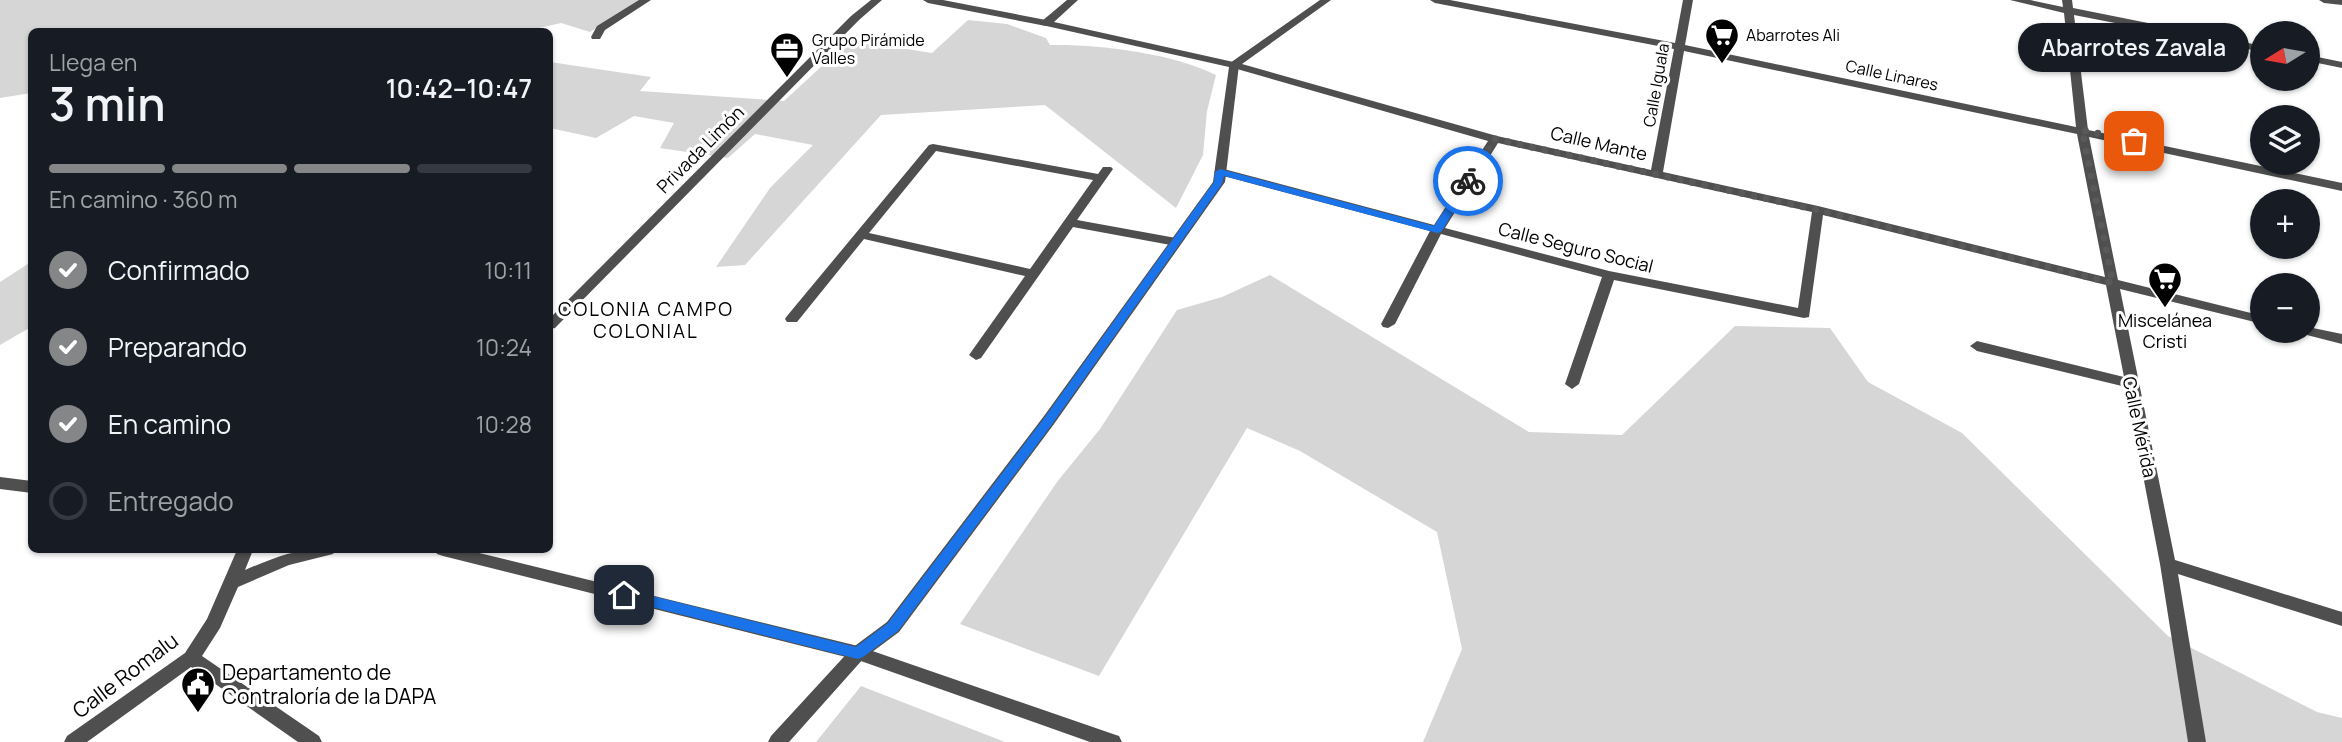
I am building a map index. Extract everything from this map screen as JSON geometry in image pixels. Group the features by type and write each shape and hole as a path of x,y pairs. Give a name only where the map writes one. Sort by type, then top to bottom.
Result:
{"street":[{"path":"596,37 601,28 646,0"},
{"name":"Privada Limón","path":"553,322 855,18 877,0"},
{"name":"Calle Mante","path":"928,0 1234,65 1495,139 1818,210 2250,317"},
{"path":"1046,23 1073,0"},
{"path":"777,742 858,653 893,627 1049,420 1219,182 1234,65 1325,0"},
{"name":"Calle Linares","path":"1435,0 2082,130 2342,187"},
{"name":"Calle Iguala","path":"1656,176 1688,0"},
{"path":"2015,0 2068,5 2250,46"},
{"path":"2324,0 2342,2"},
{"name":"Calle Mérida","path":"2068,5 2082,130 2168,564 2197,742"},
{"path":"2320,60 2342,65"},
{"path":"1388,324 1437,230 1495,139"},
{"path":"792,319 933,147 1104,174 1072,223 976,355"},
{"name":"Calle Seguro Social","path":"1220,172 1609,275 1804,314 1818,210"},
{"path":"1072,223 1176,242"},
{"path":"860,235 1034,274"},
{"path":"1572,384 1609,275"},
{"path":"2320,334 2342,339"},
{"path":"1977,346 2130,383"},
{"path":"0,483 28,486"},
{"name":"Calle Romalu","path":"73,742 191,658 214,623 244,553"},
{"path":"232,583 286,559 313,553"},
{"path":"455,553 858,653 1113,742"},
{"path":"2168,564 2342,619"},
{"path":"191,658 313,742"}],"shaded area":[{"path":"0,0 643,0 590,32 561,23 539,28 28,28 28,93 0,98"},
{"path":"968,20 1007,24 1046,38 1050,45 1134,51 1198,67 1216,75 1207,111 1203,155 1176,208 1045,105 881,115 745,265 716,267 770,188 813,145 755,134 728,158 660,148 674,123 634,116 596,138 553,129 553,62 651,77 640,91 784,101 850,40 932,53"},
{"path":"28,264 28,329 0,345 0,282"},
{"path":"1270,275 1529,432 1622,435 1735,326 1830,328 1868,382 1962,433 2168,636 2317,712 2342,718 2342,742 1423,742 1462,649 1437,532 1300,451 1247,428 1099,676 960,624 1057,482 1100,429 1177,310 1222,297"},
{"path":"861,686 1005,742 816,742"}],"way so far":[{"path":"1468,181 1495,139 1818,210 2113,283 2082,130 2134,141"}],"place":[{"name":"Abarrotes Ali","path":"1722,65"},
{"name":"Grupo Pirámide Valles","path":"787,79"},
{"name":"Abarrotes Zavala","path":"2134,141"},
{"name":"Miscelánea Cristi","path":"2165,309"},
{"name":"Departamento de Contraloría de la DAPA","path":"198,714"}],"district":[{"name":"COLONIA CAMPO COLONIAL","path":"646,320"}],"route":[{"path":"624,595 858,653 893,627 1049,420 1219,182 1220,172 1437,230 1468,181"}]}
